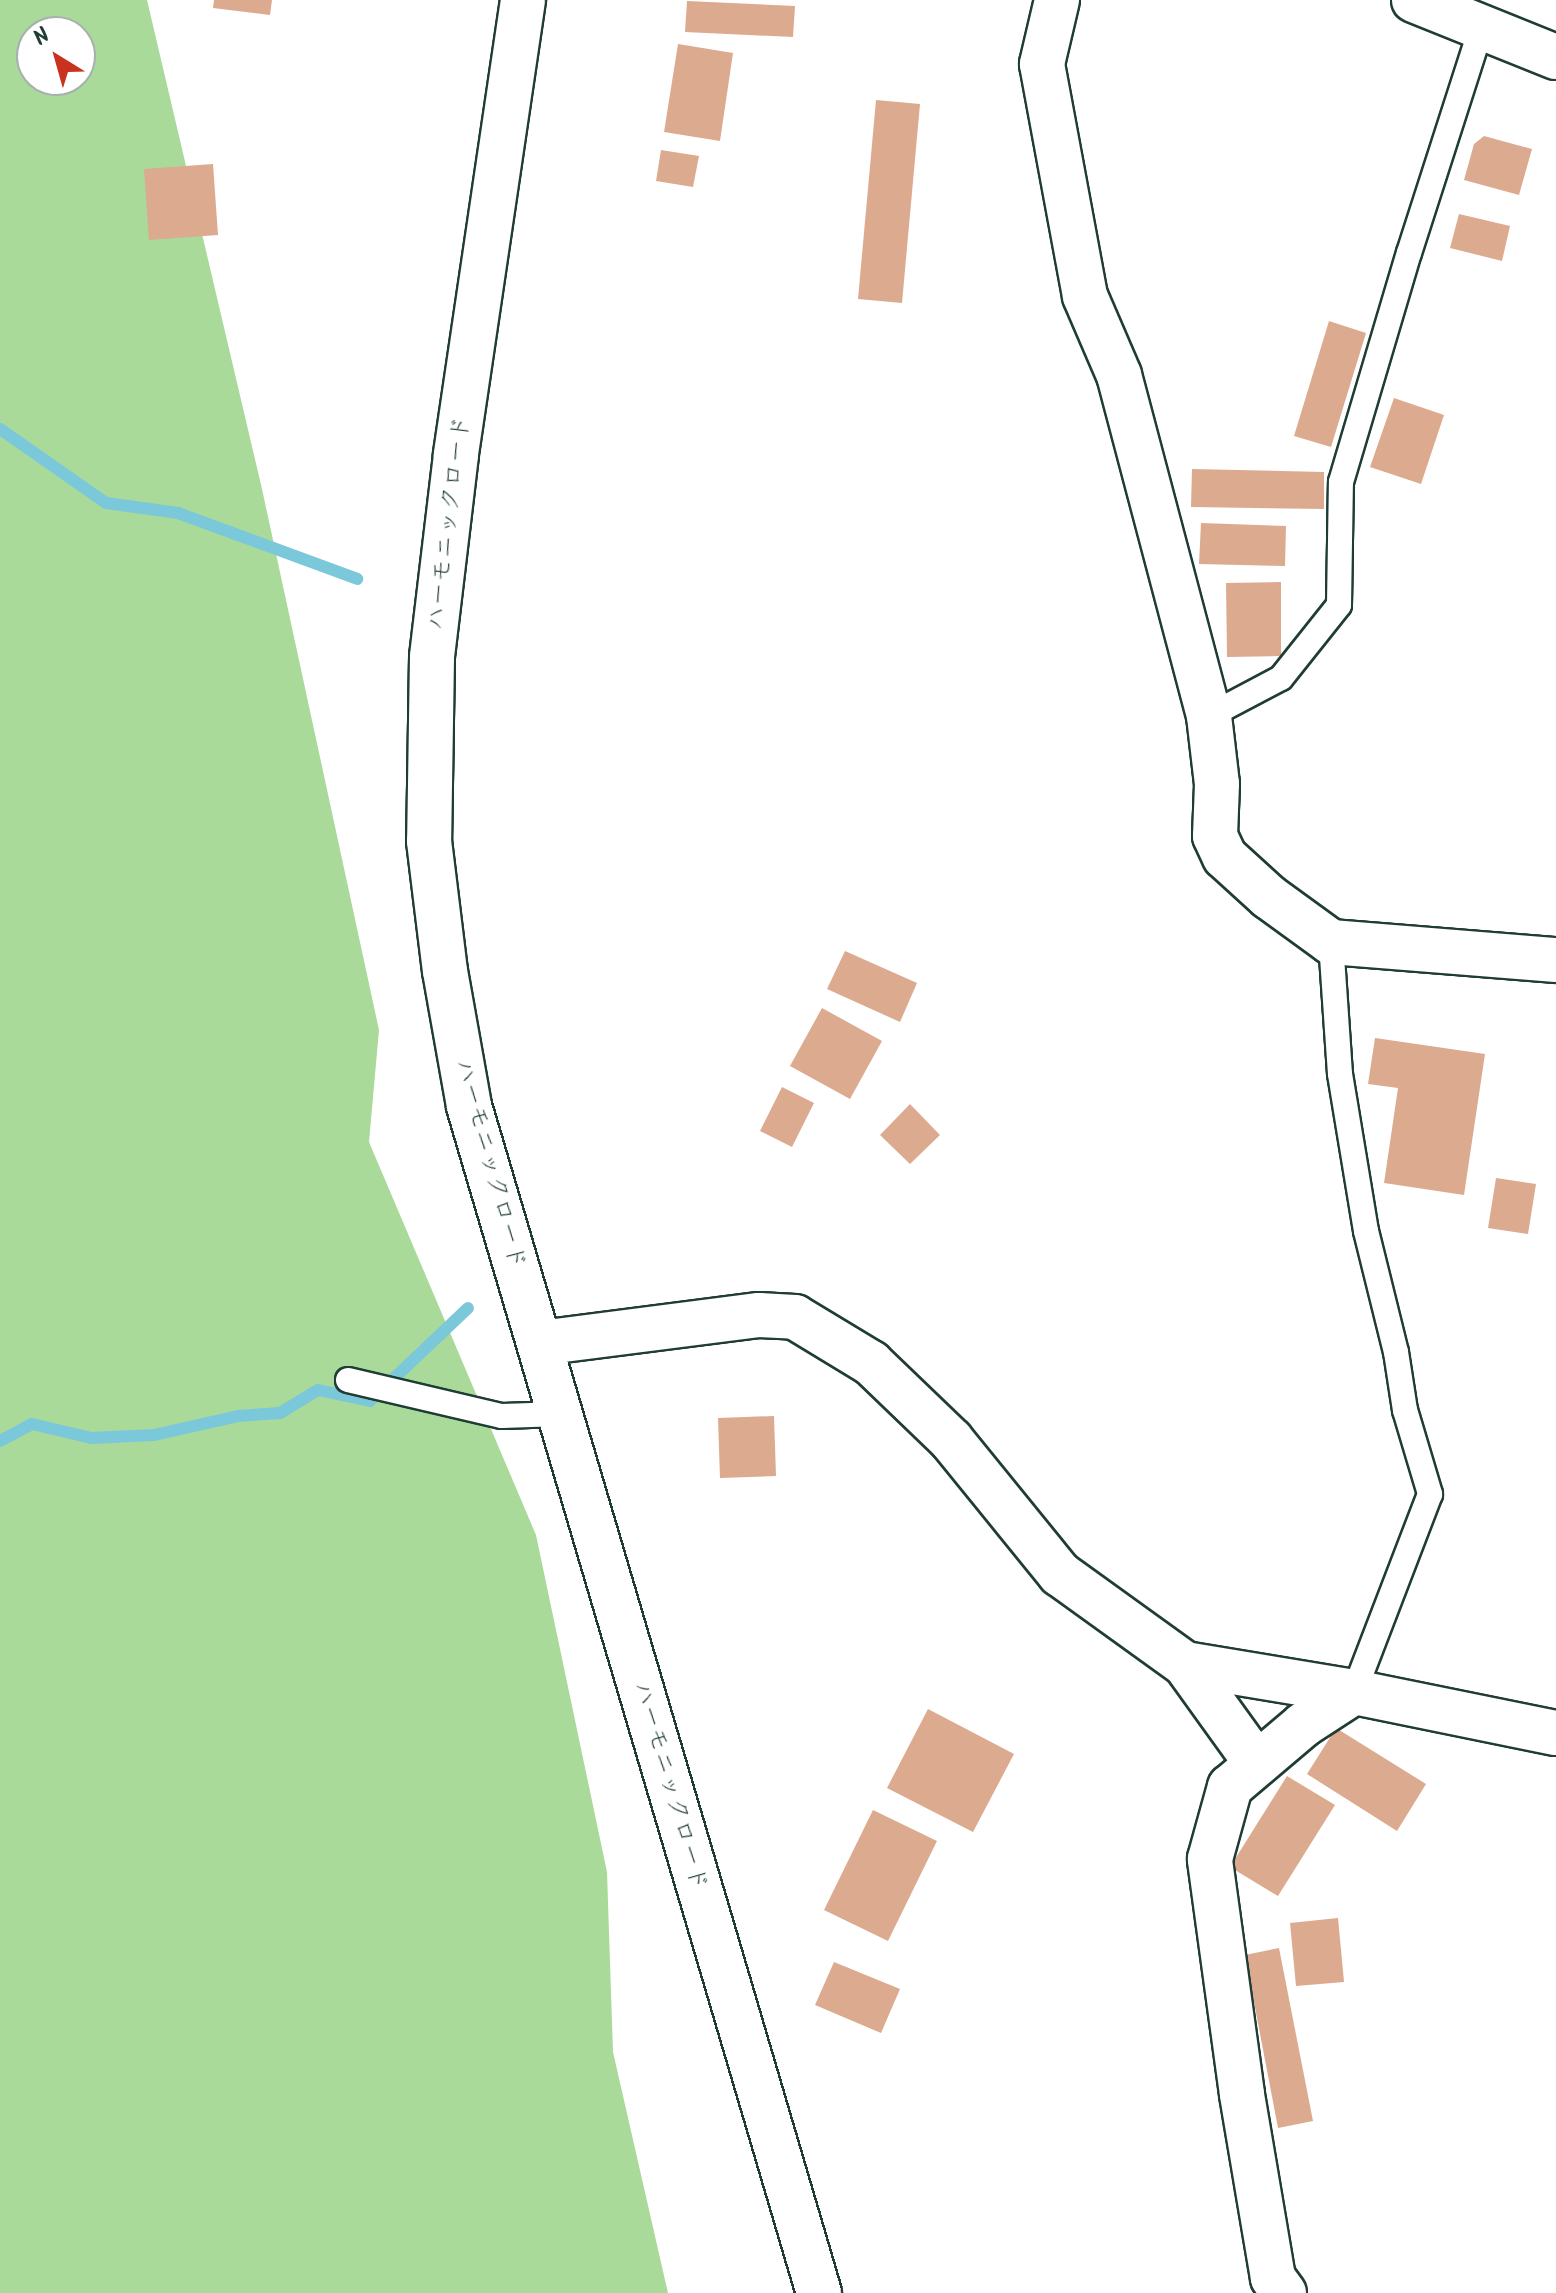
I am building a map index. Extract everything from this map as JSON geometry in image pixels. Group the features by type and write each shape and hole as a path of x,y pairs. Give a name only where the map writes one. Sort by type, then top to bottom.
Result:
{"street":[{"name":"ハーモニックロード","path":"523,0 456,455 436,627 429,841 445,971 469,1106 819,2293"},
{"path":"1057,0 1042,64 1085,296 1119,375 1209,716 1217,784 1215,836 1225,857 1269,897 1331,942 1556,960"},
{"path":"1414,0 1556,57"},
{"path":"540,1343 759,1315 795,1317 871,1363 951,1440 1060,1574 1185,1664 1257,1764"},
{"path":"1185,1664 1354,1692 1556,1733"},
{"path":"1284,2293 1273,2278 1242,2094 1210,1859 1230,1787 1303,1725 1354,1692"}],"lane":[{"path":"1209,716 1281,678 1339,605 1341,482 1409,253 1482,26"},
{"path":"1331,942 1340,1074 1366,1231 1396,1352 1405,1410 1430,1494 1354,1692"},
{"path":"348,1380 502,1416 561,1414"}],"green space":[{"path":"0,0 147,0 262,489 379,1030 369,1142 536,1535 607,1872 613,2052 668,2293 0,2293"}],"building":[{"path":"214,0 272,0 270,15 213,8"},
{"path":"687,1 795,6 793,37 685,32"},
{"path":"678,44 733,53 720,141 664,132"},
{"path":"876,100 920,104 902,303 858,299"},
{"path":"1484,136 1532,149 1519,195 1464,180 1474,144"},
{"path":"661,150 699,156 693,187 656,181"},
{"path":"213,164 218,235 149,240 144,169"},
{"path":"1459,214 1510,226 1502,261 1450,248"},
{"path":"1329,321 1366,333 1331,447 1294,436"},
{"path":"1394,398 1444,415 1421,484 1370,467"},
{"path":"1192,469 1324,472 1324,509 1191,507"},
{"path":"1201,523 1286,526 1285,566 1199,564"},
{"path":"1281,582 1281,656 1227,657 1226,583"},
{"path":"845,951 917,983 900,1022 827,989"},
{"path":"822,1008 882,1041 850,1099 790,1066"},
{"path":"1375,1038 1485,1054 1464,1195 1384,1183 1398,1088 1368,1084"},
{"path":"782,1087 814,1103 792,1147 760,1131"},
{"path":"910,1104 940,1135 910,1164 880,1135"},
{"path":"1496,1178 1536,1184 1528,1234 1488,1228"},
{"path":"774,1416 776,1476 720,1478 718,1418"},
{"path":"928,1709 1014,1754 973,1832 887,1788"},
{"path":"1336,1728 1426,1784 1397,1831 1307,1774"},
{"path":"1287,1776 1335,1805 1278,1896 1230,1867"},
{"path":"873,1810 937,1841 888,1941 824,1910"},
{"path":"1338,1918 1344,1982 1296,1986 1290,1923"},
{"path":"1279,1948 1313,2121 1278,2128 1245,1955"},
{"path":"834,1962 900,1989 881,2033 815,2005"}],"waterway":[{"path":"0,429 106,503 178,513 357,579"},
{"path":"0,1441 32,1424 91,1438 154,1435 238,1416 280,1413 318,1390 370,1401 468,1308"}]}
